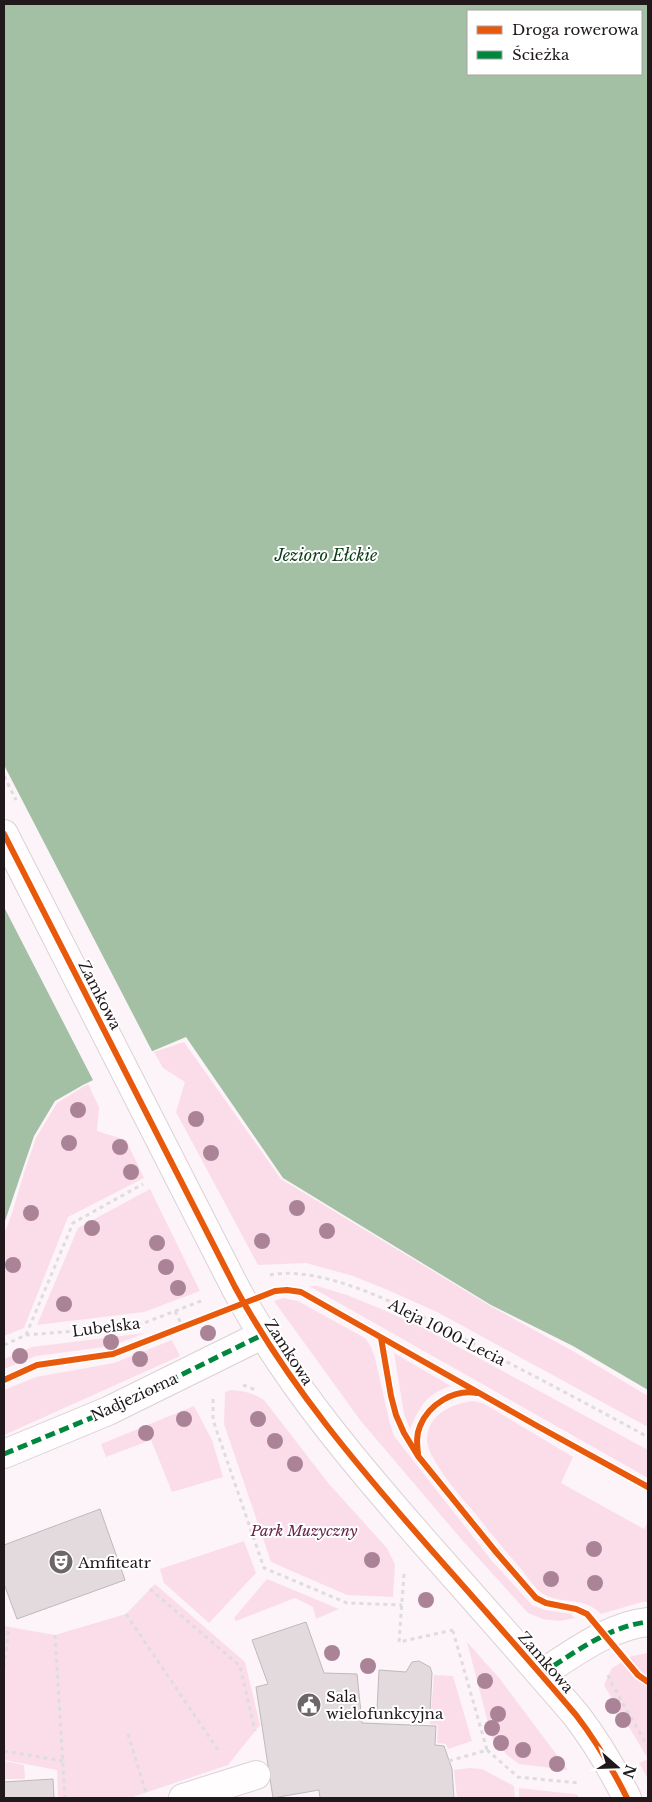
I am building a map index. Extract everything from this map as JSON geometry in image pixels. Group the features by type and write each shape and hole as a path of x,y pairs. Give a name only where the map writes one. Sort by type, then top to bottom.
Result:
{"street":[{"name":"Zamkowa","path":"4,834 235,1287 262,1335 308,1402 354,1461 576,1715 596,1742 614,1772 626,1798"},
{"name":"Nadjeziorna","path":"4,1454 108,1411 262,1335"},
{"path":"541,1674 583,1647 616,1630 648,1622"},
{"path":"183,1798 256,1775"}],"path":[{"path":"26,1335 73,1223 144,1184"},
{"path":"175,1311 214,1388 213,1420 264,1568 347,1603 402,1605"},
{"path":"174,1330 191,1323"},
{"path":"404,1570 399,1642 453,1630 487,1750 518,1776 580,1783"},
{"path":"150,1589 240,1666 255,1732"},
{"path":"126,1614 222,1757"},
{"path":"4,1667 9,1627"},
{"path":"55,1635 65,1798"},
{"path":"583,1647 605,1666 612,1684 648,1747"},
{"path":"128,1734 146,1793"},
{"path":"449,1761 487,1750"},
{"path":"4,1751 63,1761"}],"green space":[{"path":"184,1042 281,1179 492,1307 571,1350 648,1396 648,1427 437,1312 390,1291 353,1276 306,1263 258,1265 176,1112 185,1082 163,1068 154,1052"},
{"path":"88,1084 99,1107 97,1131 126,1140 144,1178 68,1217 24,1328 4,1336 4,1234 24,1173 36,1138 57,1103"},
{"path":"150,1189 200,1291 144,1312 37,1325 78,1228"},
{"path":"309,1286 317,1286 347,1295 429,1331 648,1450 648,1478"},
{"path":"283,1298 298,1301 365,1338 375,1358 394,1436 492,1561 532,1605 545,1610 571,1614 575,1618 560,1621 543,1619 528,1613 462,1540 360,1420 274,1301"},
{"path":"145,1333 112,1346 36,1356 4,1369 4,1359 32,1347"},
{"path":"172,1340 180,1356 4,1435 4,1390 36,1377 114,1363"},
{"path":"394,1353 451,1386 435,1393 425,1402 410,1429 404,1414"},
{"name":"Park Muzyczny","path":"232,1390 248,1393 264,1400 329,1484 387,1548 395,1564 393,1597 347,1595 271,1562 224,1424 225,1392"},
{"path":"472,1401 483,1403 573,1457 561,1483 644,1529 648,1521 648,1602 601,1614 586,1604 554,1599 539,1591 451,1484 431,1455 427,1442 428,1430 436,1417 449,1408"},
{"path":"194,1406 212,1440 223,1477 172,1492 151,1440 106,1457 101,1444"},
{"path":"244,1541 256,1573 209,1623 164,1583 160,1569"},
{"path":"267,1579 339,1609 316,1619 313,1607 295,1598 236,1621 234,1618"},
{"path":"155,1584 245,1662 260,1725 228,1765 130,1798 58,1798 57,1770 4,1760 4,1626 55,1635 126,1614"},
{"path":"467,1642 500,1679 568,1770 519,1764 507,1755 492,1738"},
{"path":"648,1653 648,1759 604,1685 612,1668 632,1656"},
{"path":"434,1675 453,1676 472,1741 448,1749 446,1744 437,1743 438,1725 430,1724"},
{"path":"648,1759 648,1779 639,1763"},
{"path":"4,1761 24,1765 25,1779 4,1779"},
{"path":"482,1769 514,1786 515,1798 457,1798 454,1770"},
{"path":"519,1788 574,1794 578,1795 578,1798 519,1798"}],"water":[{"name":"Jezioro Ełckie","path":"4,4 648,4 648,1390 573,1346 491,1305 283,1178 186,1037 148,1053 55,1101 34,1136 4,1224"}],"pier":[{"path":"4,765 153,1053 94,1082 4,907"}],"building":[{"name":"Amfiteatr","path":"100,1509 125,1580 17,1619 4,1584 4,1545"},
{"name":"Sala wielofunkcyjna","path":"306,1622 324,1673 357,1674 362,1723 436,1726 435,1745 444,1746 452,1769 454,1798 320,1798 319,1790 273,1798 256,1687 268,1684 252,1640"},
{"path":"419,1661 430,1667 432,1673 430,1713 377,1710 379,1670 406,1672 412,1662"},
{"path":"53,1779 54,1798 4,1798 4,1782"}],"marked path":[{"path":"4,1454 108,1411 262,1335"},
{"path":"541,1674 579,1649 606,1635 619,1629 648,1622"}],"cycle path":[{"path":"4,834 235,1287 278,1358 352,1458 576,1715 616,1776 627,1798"},
{"path":"4,1380 37,1365 113,1354 275,1291 301,1292 648,1487"},
{"path":"381,1338 396,1415 418,1456 536,1598 546,1603 576,1609 587,1614 638,1675 648,1682"},
{"path":"418,1454 417,1440 419,1429 429,1411 451,1396 468,1392 477,1393"}],"place":[{"name":"Amfiteatr","path":"61,1562"},
{"name":"Sala wielofunkcyjna","path":"309,1705"}]}
